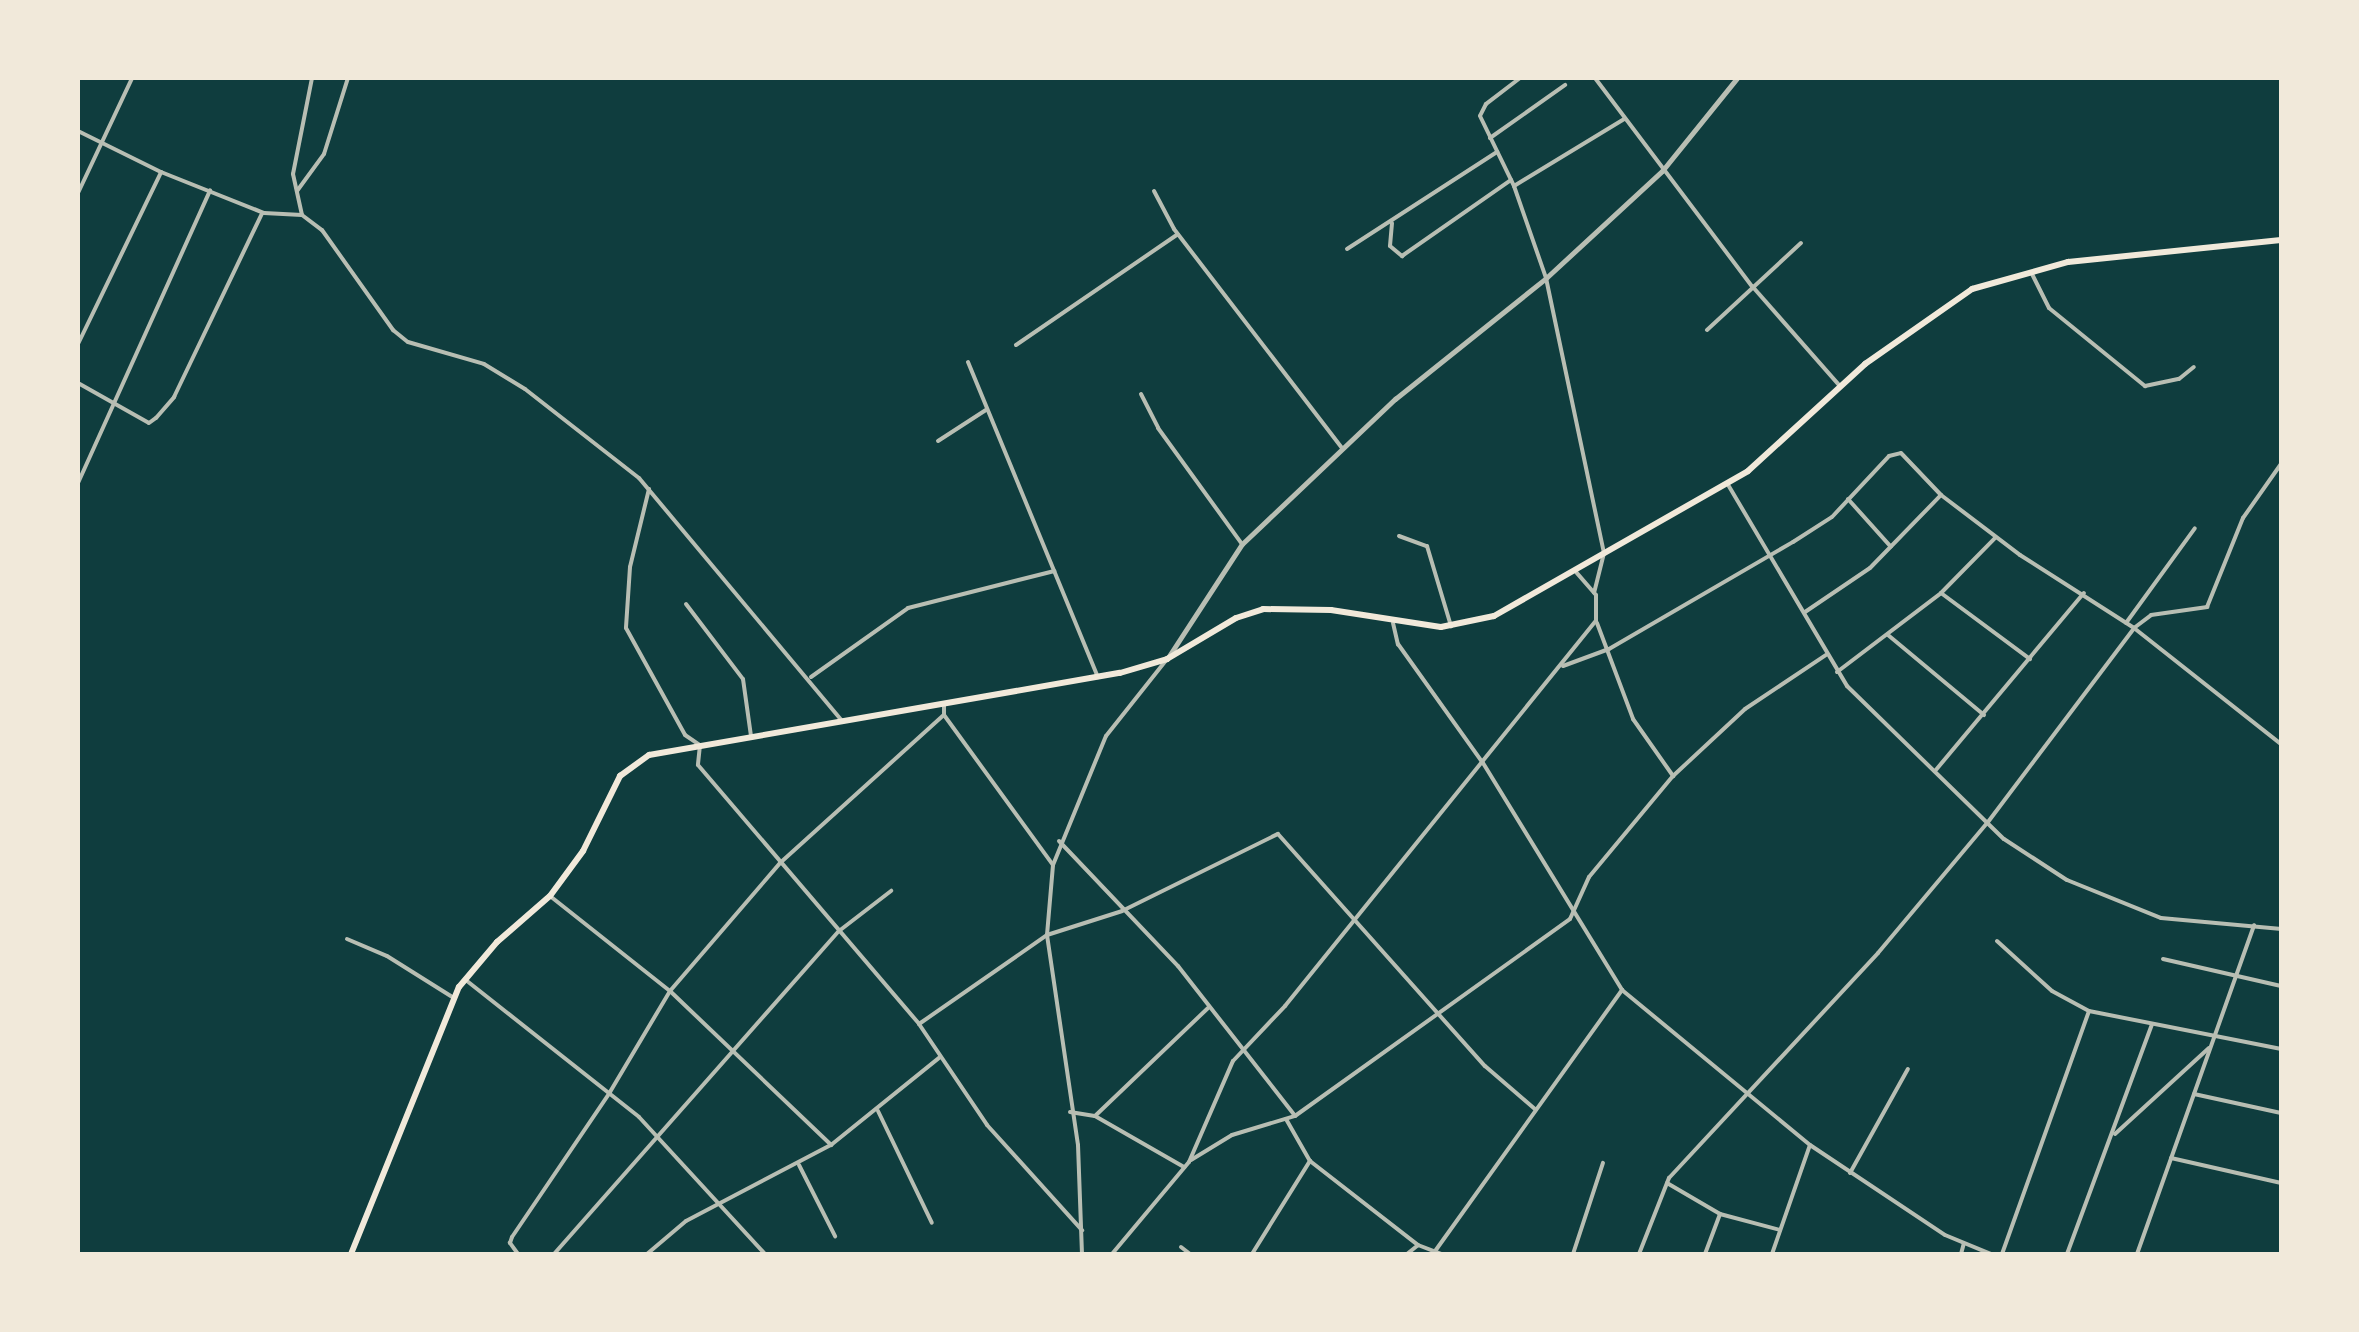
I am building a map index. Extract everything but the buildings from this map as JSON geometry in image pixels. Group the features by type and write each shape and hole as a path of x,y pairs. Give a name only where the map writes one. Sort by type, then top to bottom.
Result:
{"main road":[{"path":"351,1254 357,1230 454,998 497,942 550,896 583,851 620,776 649,755 1098,677 1167,659 1236,618 1263,609 1331,610 1393,623 1451,626 1494,616 1576,572 1727,483 1782,444 1840,386 1938,309 1972,289 2068,262 2281,240"}],"street":[{"path":"78,193 132,78"},
{"path":"312,78 293,174 302,215 337,247 393,330 408,342 484,364 525,389 649,489 811,677 842,721"},
{"path":"297,191 324,154 348,78"},
{"path":"1520,78 1479,113 1514,186 1546,278 1604,553 1594,593 1596,621 1633,719 1673,776"},
{"path":"1595,78 1662,171 1752,286 1840,386"},
{"path":"1082,1254 1078,1145 1070,1112 1047,935 1053,865 1059,841 1106,736 1167,659 1242,544 1341,447 1546,278 1662,171 1737,78"},
{"path":"1490,138 1565,85"},
{"path":"1514,186 1625,118"},
{"path":"78,131 161,172 263,212 302,215"},
{"path":"1347,249 1392,223 1497,152"},
{"path":"78,344 161,172"},
{"path":"1392,223 1390,246 1402,256 1511,180"},
{"path":"78,483 210,190"},
{"path":"1154,191 1178,234 1341,447"},
{"path":"78,383 149,423 166,408 263,212"},
{"path":"1016,345 1178,234"},
{"path":"1707,330 1801,243"},
{"path":"2031,272 2049,308 2145,386 2179,379 2194,367"},
{"path":"968,362 1098,677"},
{"path":"1141,394 1158,428 1242,544"},
{"path":"938,441 986,410"},
{"path":"1563,666 1609,649 1832,517 1894,453 1901,453 1941,495 1996,536 2134,628 2281,744"},
{"path":"1639,1254 1667,1183 1878,953 1988,822 2134,628 2151,615 2207,607 2243,518 2281,464"},
{"path":"1727,483 1771,551 1837,672 1935,771 2035,863 2125,905 2161,918 2281,929"},
{"path":"649,489 630,567 626,628 685,735 700,745 698,765 919,1024 1003,1144 1082,1230"},
{"path":"1805,612 1870,568 1941,495"},
{"path":"1848,499 1891,547"},
{"path":"2126,623 2195,528"},
{"path":"1399,536 1427,546 1451,626"},
{"path":"1837,672 1941,593 1996,536"},
{"path":"811,677 908,608 1011,586 1054,571"},
{"path":"1576,572 1594,593"},
{"path":"1941,593 2030,659"},
{"path":"1935,771 2084,593"},
{"path":"686,604 743,679 751,736"},
{"path":"1112,1254 1186,1164 1221,1080 1241,1052 1563,666 1596,621"},
{"path":"1393,623 1398,644 1483,763 1570,910 1622,990 1746,1096 1810,1145 1964,1243 1991,1254"},
{"path":"1888,635 1984,715"},
{"path":"1186,1164 1232,1135 1295,1116 1570,919 1570,910 1589,877 1673,776 1745,709 1826,655"},
{"path":"944,703 944,715 1053,865"},
{"path":"518,1254 510,1243 512,1237 610,1092 670,991 780,863 944,715"},
{"path":"919,1024 1047,935 1122,911 1278,834 1437,1014 1536,1110"},
{"path":"1059,841 1122,911 1178,966 1241,1052 1295,1116"},
{"path":"554,1254 730,1050 839,931 891,891"},
{"path":"550,896 670,991 831,1145"},
{"path":"2137,1254 2254,925"},
{"path":"347,939 387,956 454,998"},
{"path":"1997,941 2052,991 2089,1011 2281,1049"},
{"path":"2163,959 2235,978 2281,986"},
{"path":"467,981 610,1092 765,1254"},
{"path":"1433,1253 1622,990"},
{"path":"1095,1116 1208,1008"},
{"path":"2002,1254 2089,1011"},
{"path":"2067,1254 2152,1023"},
{"path":"2112,1137 2211,1046"},
{"path":"647,1254 686,1221 799,1165 831,1145 878,1111 940,1057"},
{"path":"1850,1173 1908,1069"},
{"path":"2194,1094 2281,1113"},
{"path":"878,1111 932,1223"},
{"path":"1070,1112 1095,1116 1186,1164"},
{"path":"1286,1119 1310,1161 1418,1245 1442,1254"},
{"path":"1772,1254 1810,1145"},
{"path":"2171,1158 2281,1183"},
{"path":"1252,1254 1310,1161"},
{"path":"1573,1254 1603,1163"},
{"path":"799,1165 835,1236"},
{"path":"1667,1183 1722,1215 1780,1230"},
{"path":"1705,1254 1722,1215"},
{"path":"357,1230 357,1254"},
{"path":"1961,1254 1964,1243"},
{"path":"1407,1254 1418,1245"},
{"path":"1181,1247 1190,1254"}]}
